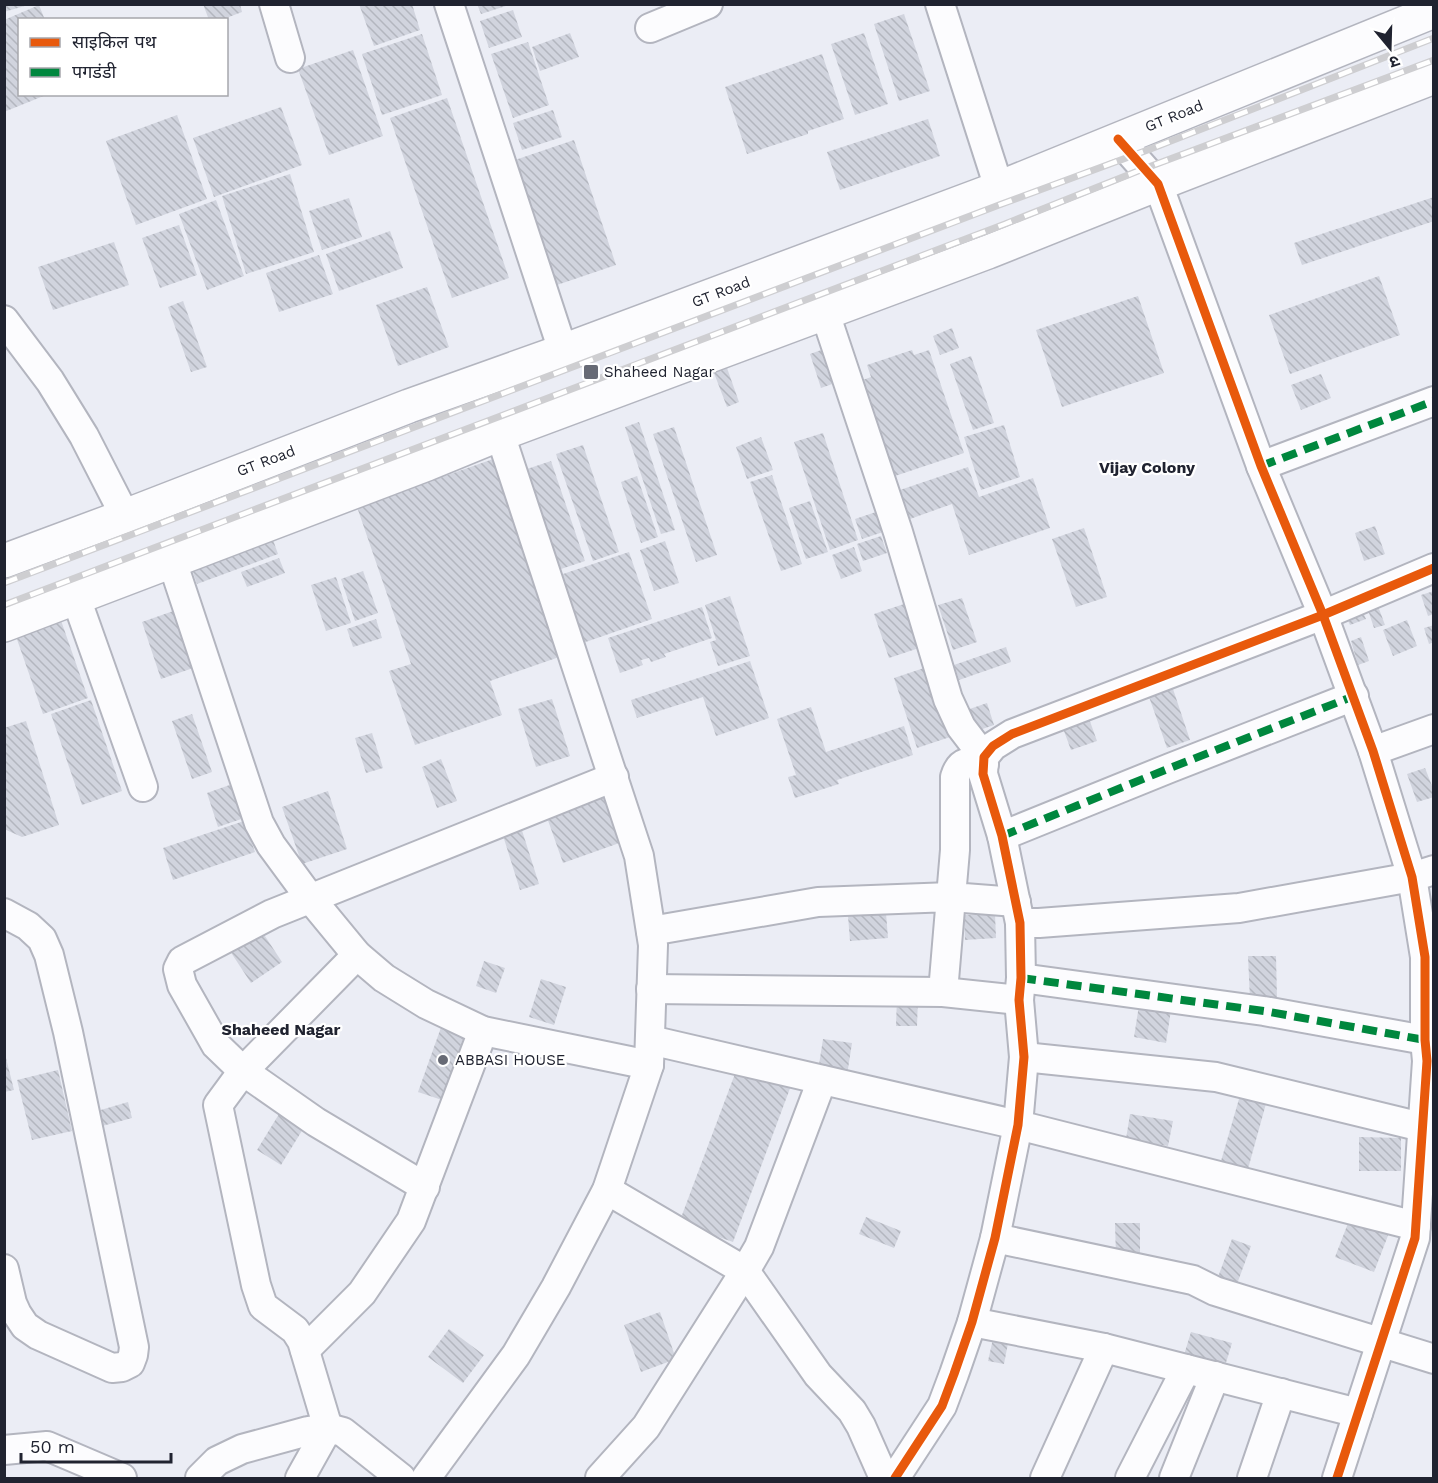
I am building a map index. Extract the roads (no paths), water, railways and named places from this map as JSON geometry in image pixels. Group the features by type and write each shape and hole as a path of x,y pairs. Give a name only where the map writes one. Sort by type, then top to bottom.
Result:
{"highway":[{"name":"GT Road","path":"4,561 409,406 999,188 1434,11"},
{"path":"4,624 427,464 500,434 988,252 1434,77"}],"street":[{"path":"274,4 290,58"},
{"path":"449,4 563,351"},
{"path":"650,28 708,4"},
{"path":"940,4 999,188"},
{"path":"1118,139 1158,184 1260,466 1323,615 1373,751 1423,873 1429,1053 1428,1129 1422,1235 1381,1343 1337,1479"},
{"path":"825,313 898,532 948,699 961,727 984,760"},
{"path":"4,320 50,381 84,436 125,516"},
{"path":"1260,466 1434,401"},
{"path":"426,1479 516,1355 556,1287 607,1190 649,1053 653,945 639,856 500,434"},
{"path":"172,561 259,823 270,845 357,955 384,978 426,1004 483,1031 649,1053 822,1080 1017,1125 1422,1235"},
{"path":"895,1479 942,1406 972,1322 995,1238 1017,1125 1024,1057 1018,912 1002,836 983,774 984,760 993,746 1011,734 1323,615 1434,568"},
{"path":"76,598 142,787"},
{"path":"1002,836 1228,744 1354,696"},
{"path":"1373,751 1434,729"},
{"path":"943,992 955,850 955,777 958,769 964,764 984,760"},
{"path":"425,1187 316,1122 243,1071 216,1046 182,985 178,969 182,961 272,914 614,777"},
{"path":"651,931 818,902 951,897 1018,912 1039,923 1239,908 1423,873"},
{"path":"4,913 28,926 42,939 49,955 68,1032 134,1347 130,1363 112,1368 38,1335 25,1326 12,1303 4,1269"},
{"path":"300,1479 328,1428 305,1350 295,1330 262,1306 218,1105 243,1071 357,955"},
{"path":"651,989 943,992 1020,988 1264,1011 1429,1053"},
{"path":"305,1350 362,1293 411,1221 483,1031"},
{"path":"1024,1057 1216,1077 1428,1129"},
{"path":"600,1479 646,1427 746,1271 759,1247 822,1080"},
{"path":"607,1190 746,1271 818,1375 852,1411 884,1479"},
{"path":"995,1238 1193,1280 1215,1291 1434,1359"},
{"path":"972,1322 1104,1348 1358,1413"},
{"path":"1045,1479 1104,1348"},
{"path":"1130,1479 1186,1369"},
{"path":"1174,1479 1215,1376"},
{"path":"1252,1479 1281,1393"},
{"path":"200,1479 217,1461 242,1449 308,1431 328,1428 343,1432 401,1479"},
{"path":"4,1450 47,1446 122,1479"}],"railway":[{"path":"4,583 1153,148 1434,38"},
{"path":"4,605 1434,60"}],"place":[{"name":"Shaheed Nagar","path":"591,372"},
{"name":"ABBASI HOUSE","path":"443,1060"}],"district":[{"name":"Vijay Colony","path":"1147,467"},
{"name":"Shaheed Nagar","path":"281,1029"}]}
